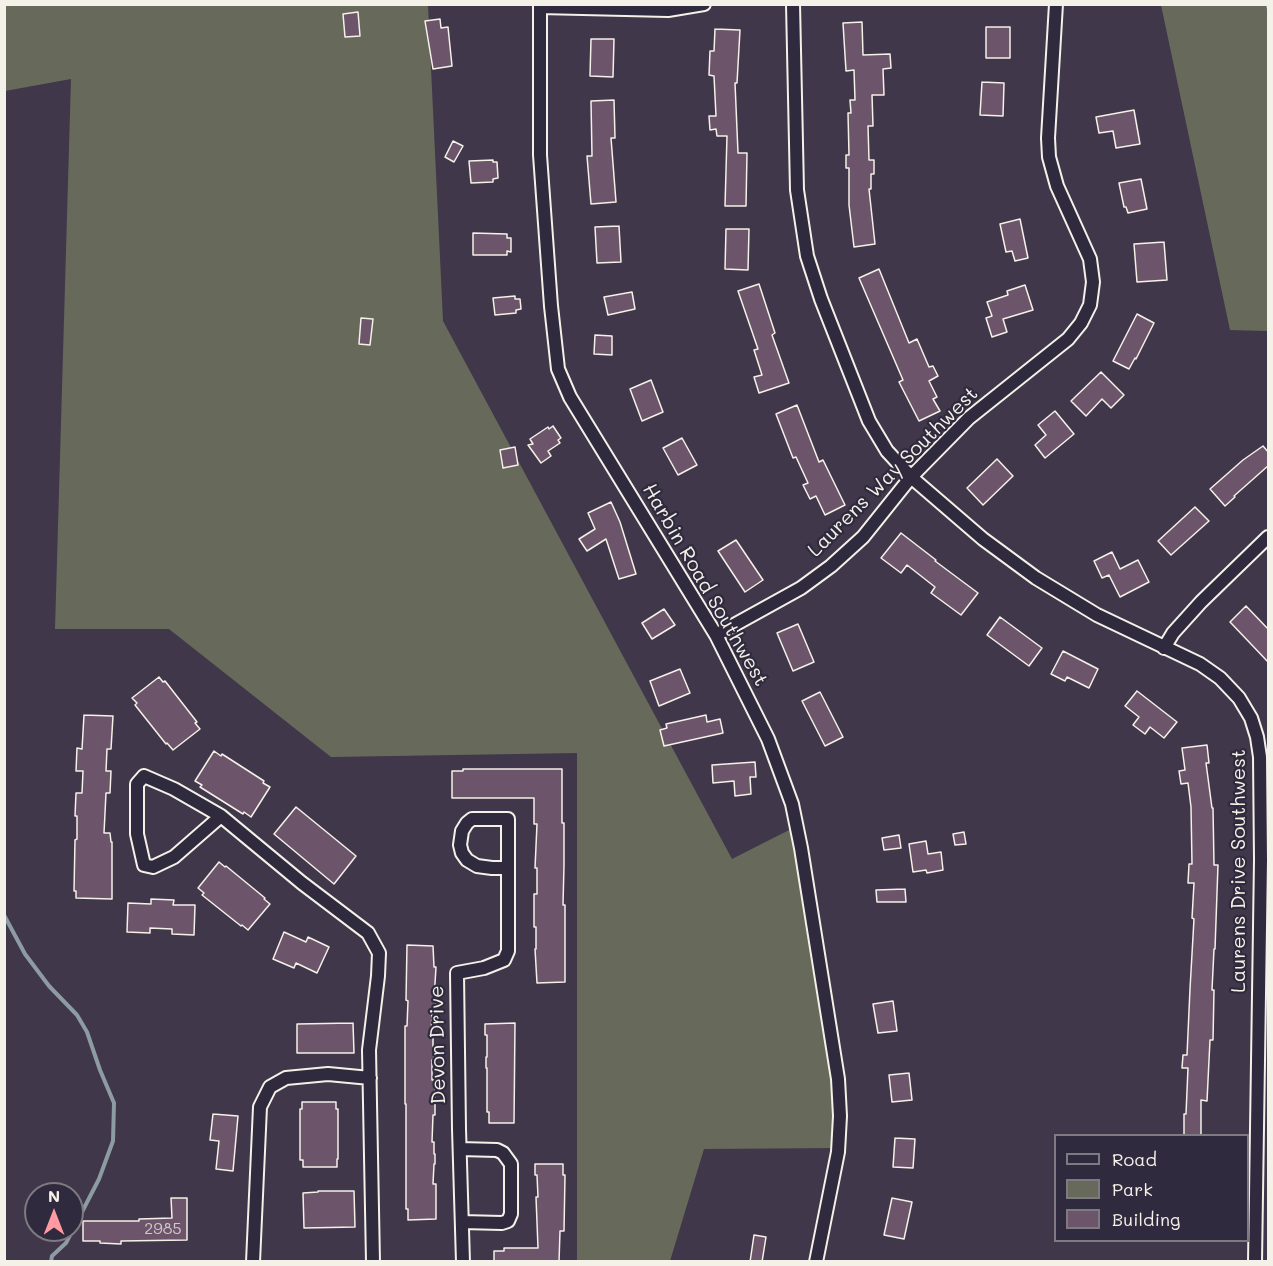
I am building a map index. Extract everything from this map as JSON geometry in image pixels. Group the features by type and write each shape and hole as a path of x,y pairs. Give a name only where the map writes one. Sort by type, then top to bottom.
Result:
{"street":[{"path":"540,6 668,10 704,4"},
{"name":"Laurens Drive Southwest","path":"793,4 797,190 807,256 821,299 869,421 887,451 911,477 983,539 1036,578 1097,615 1200,664 1220,678 1239,698 1251,718 1260,757 1265,860 1263,1109 1255,1262"},
{"path":"1047,4 1056,10"},
{"name":"Harbin Road Southwest","path":"540,6 540,155 558,369 570,397 716,635 768,739 792,804 838,1079 840,1116 838,1152 816,1262"},
{"name":"Laurens Way Southwest","path":"716,635 801,588 831,566 863,537 911,477 969,418 1068,339 1082,323 1090,304 1093,282 1090,258 1057,186 1049,157 1048,138 1056,10"},
{"path":"1164,648 1173,633 1201,602 1269,537"},
{"path":"221,816 174,857 153,867 144,865 137,834 137,784 144,776 174,789 221,816 302,883 368,933 379,953 369,1050 374,1262"},
{"name":"Devon Drive","path":"463,1262 457,973 484,968 504,960 508,951 508,868 508,819 472,819 467,823 462,831 460,845 467,860 477,866 508,868"},
{"path":"253,1262 260,1107 270,1087 286,1078 328,1074 370,1078"},
{"path":"460,1149 497,1150 503,1153 512,1164 511,1214 508,1221 502,1223 462,1222"}],"green space":[{"path":"5,5 428,5 443,321 732,859 797,826 844,1107 836,1148 704,1149 670,1261 577,1261 577,753 331,757 169,629 55,629 71,79 5,91"},
{"path":"1161,5 1268,5 1268,331 1230,330"}],"building":[{"path":"358,12 360,36 345,37 343,14"},
{"path":"440,19 441,28 448,27 452,66 433,69 425,21"},
{"path":"862,22 863,55 890,54 891,68 883,69 884,95 872,95 873,126 868,126 869,160 874,160 874,174 871,174 871,189 869,189 875,244 854,247 849,205 849,168 846,168 846,155 849,155 850,100 855,100 854,70 846,71 843,23"},
{"path":"986,27 1010,27 1010,58 986,58"},
{"path":"715,29 740,30 737,83 735,83 738,153 747,153 746,206 725,206 727,136 717,136 716,129 710,130 709,116 716,116 714,76 709,75 710,51 714,51"},
{"path":"591,39 614,39 613,77 590,76"},
{"path":"982,82 1004,83 1003,116 980,115"},
{"path":"614,100 615,138 611,138 616,202 591,204 587,156 592,156 591,101"},
{"path":"1134,110 1140,144 1116,148 1113,131 1099,133 1096,117"},
{"path":"453,141 463,146 454,162 445,157"},
{"path":"493,160 497,162 498,178 493,179 493,182 471,183 469,161"},
{"path":"1141,179 1147,209 1128,213 1124,207 1119,183"},
{"path":"1020,219 1028,258 1015,261 1012,251 1006,252 1000,224"},
{"path":"619,226 621,262 597,263 595,227"},
{"path":"726,229 749,229 748,270 725,269"},
{"path":"473,233 507,234 507,238 511,238 511,252 507,251 507,255 473,255"},
{"path":"1164,242 1167,280 1137,282 1134,244"},
{"path":"879,269 909,343 917,339 929,367 933,366 938,376 929,381 937,397 933,399 940,411 919,421 899,382 903,380 859,278"},
{"path":"759,284 775,333 772,335 789,383 759,393 754,377 762,375 754,350 758,349 738,291"},
{"path":"1025,285 1033,310 1003,319 1007,332 992,337 986,318 992,316 987,302 1008,295 1007,291"},
{"path":"632,292 635,309 608,315 604,297"},
{"path":"515,296 515,299 520,299 521,309 516,310 516,313 495,315 493,298"},
{"path":"1137,314 1154,323 1129,369 1113,361"},
{"path":"361,318 373,319 370,345 359,344"},
{"path":"595,335 612,336 612,355 594,354"},
{"path":"1101,372 1124,395 1111,408 1102,399 1086,416 1071,401"},
{"path":"651,380 663,412 642,421 630,389"},
{"path":"797,405 819,462 823,460 845,505 825,515 816,496 810,499 803,485 808,483 796,457 793,458 776,414"},
{"path":"1055,411 1074,434 1045,458 1035,445 1046,435 1038,425"},
{"path":"553,426 561,438 558,440 560,443 548,451 551,456 541,463 528,445 533,444 530,439"},
{"path":"682,438 697,465 678,475 663,448"},
{"path":"1263,446 1269,453 1269,465 1225,506 1210,489"},
{"path":"515,447 518,465 503,468 500,450"},
{"path":"997,459 1013,476 983,505 967,488"},
{"path":"611,502 620,522 636,574 619,579 606,539 587,551 579,539 595,529 588,513"},
{"path":"1195,507 1209,521 1171,555 1158,541"},
{"path":"901,533 978,593 961,615 931,593 935,587 907,565 901,573 881,558"},
{"path":"736,540 763,580 745,592 718,551"},
{"path":"1112,552 1120,569 1138,560 1149,582 1120,597 1109,575 1102,578 1094,561"},
{"path":"1246,606 1269,630 1269,663 1230,622"},
{"path":"664,609 675,625 652,639 642,623"},
{"path":"1000,617 1042,648 1029,666 987,635"},
{"path":"798,624 814,662 793,671 777,633"},
{"path":"1063,651 1098,669 1089,688 1067,677 1065,681 1051,674"},
{"path":"680,669 690,693 659,706 650,681"},
{"path":"159,677 163,682 165,681 200,729 173,750 135,705 137,703 132,698"},
{"path":"1137,691 1177,722 1164,738 1150,727 1145,734 1133,725 1139,717 1125,706"},
{"path":"820,692 843,737 825,746 802,701"},
{"path":"84,715 113,716 111,749 107,749 106,771 111,771 110,793 106,793 104,833 110,833 112,842 112,899 76,898 76,891 74,891 75,840 77,839 76,793 82,793 83,771 76,771 77,748 82,749"},
{"path":"706,715 707,722 720,719 723,733 664,746 660,730 667,728 666,724"},
{"path":"1207,745 1209,763 1206,763 1213,808 1214,865 1218,865 1212,990 1214,990 1213,1040 1210,1040 1207,1101 1201,1100 1201,1134 1184,1134 1188,1068 1182,1068 1183,1055 1187,1055 1194,883 1188,883 1189,864 1192,864 1191,807 1188,783 1181,784 1179,771 1185,770 1182,748"},
{"path":"214,751 264,781 263,783 270,787 251,817 200,787 202,785 195,781"},
{"path":"755,762 756,777 750,777 751,794 735,796 734,781 713,783 712,765"},
{"path":"463,769 562,769 565,982 537,983 534,894 537,894 537,868 535,868 537,824 534,824 534,798 452,798 452,771 463,771"},
{"path":"296,807 356,856 334,884 274,834"},
{"path":"964,832 966,844 955,845 953,834"},
{"path":"899,835 901,848 884,850 882,838"},
{"path":"926,841 928,854 941,852 943,870 927,873 926,870 913,872 909,844"},
{"path":"219,862 270,904 248,930 202,895 204,893 198,888"},
{"path":"905,889 906,902 877,902 876,890"},
{"path":"151,899 174,900 173,905 195,905 194,935 172,934 172,929 150,928 150,933 127,932 128,903 151,904"},
{"path":"284,932 306,942 308,937 329,947 317,973 296,963 294,968 273,959"},
{"path":"407,945 433,946 434,967 436,967 434,1000 436,1000 436,1012 432,1012 431,1038 433,1038 434,1049 432,1080 435,1080 432,1142 434,1142 435,1154 433,1184 436,1184 436,1219 408,1220 408,1209 406,1209"},
{"path":"893,1001 897,1031 878,1033 873,1004"},
{"path":"353,1023 354,1053 297,1053 297,1024"},
{"path":"515,1023 514,1123 489,1123 485,1024"},
{"path":"909,1073 912,1100 892,1102 889,1075"},
{"path":"302,1102 336,1102 336,1109 338,1109 337,1167 303,1167 303,1160 300,1160"},
{"path":"213,1114 238,1116 233,1171 216,1169 219,1141 210,1140"},
{"path":"895,1138 915,1139 913,1168 893,1167"},
{"path":"535,1164 563,1164 563,1175 565,1175 564,1231 560,1231 559,1262 494,1262 494,1251 504,1251 504,1248 538,1248 536,1197 538,1197"},
{"path":"354,1191 355,1227 304,1228 303,1193"},
{"path":"171,1198 187,1198 187,1240 121,1241 121,1244 84,1241 84,1221 139,1221 139,1219 172,1218"},
{"path":"892,1198 912,1202 904,1239 884,1235"},
{"path":"754,1235 766,1237 762,1262 750,1262"}],"waterway":[{"path":"4,915 25,954 49,986 77,1015 87,1032 114,1103 113,1141 99,1179 66,1243 52,1256 51,1262"}]}
